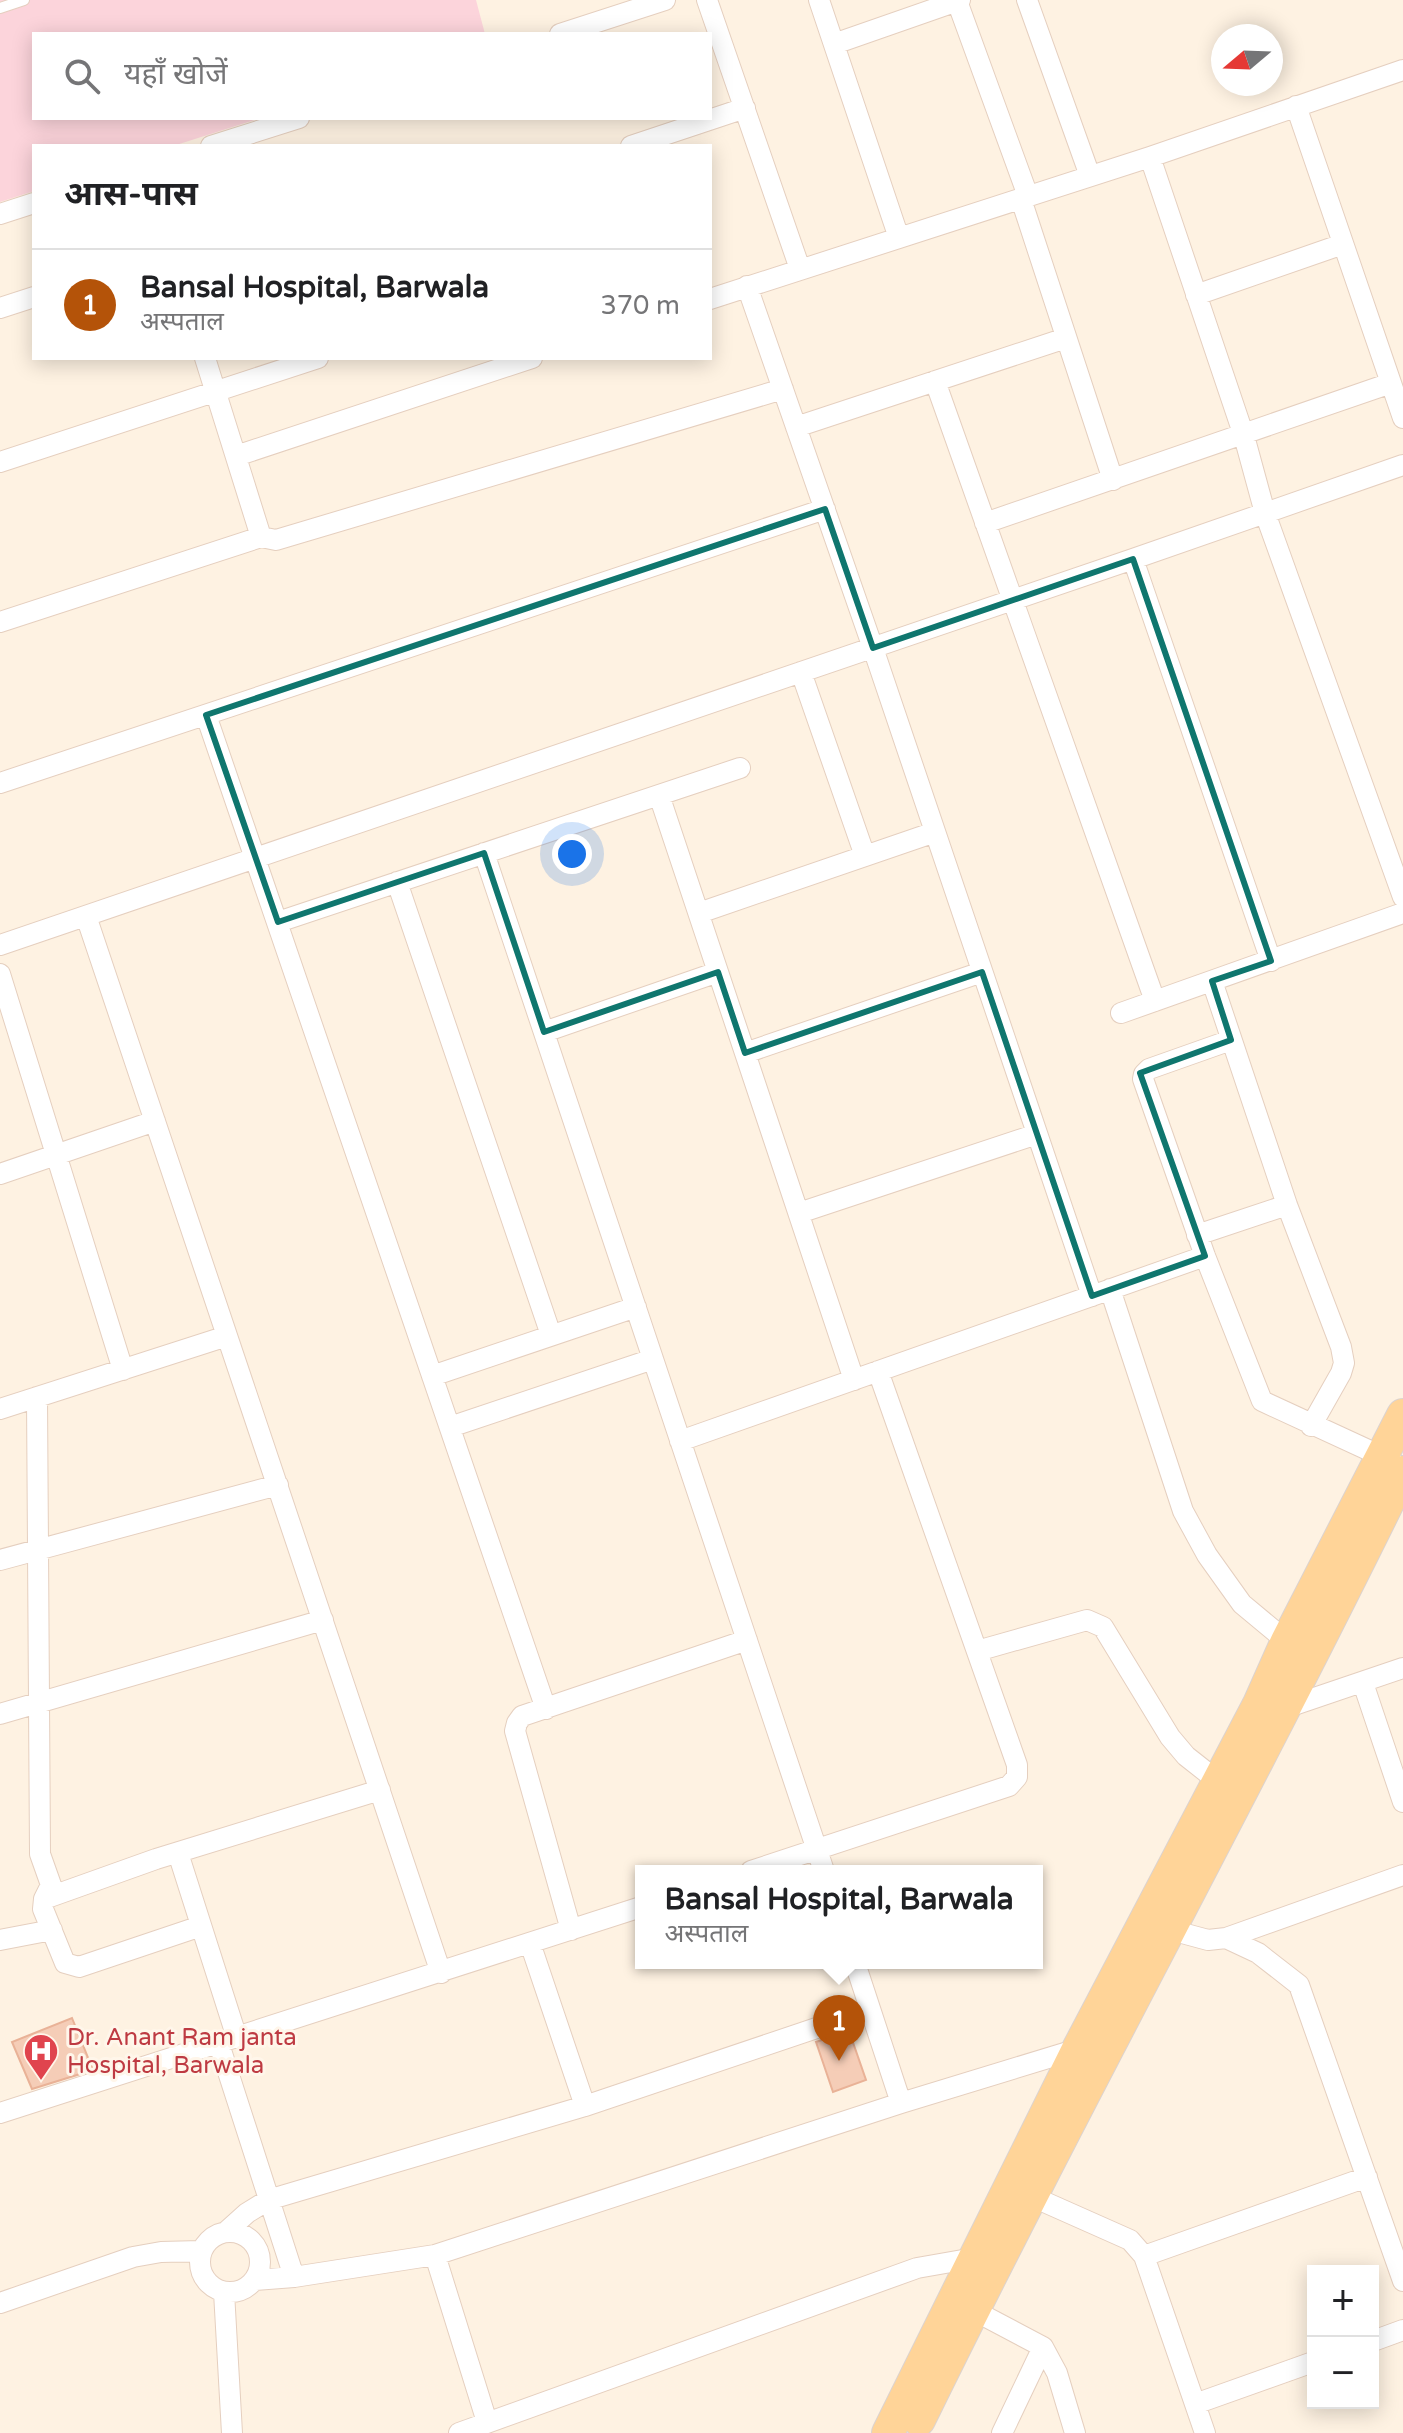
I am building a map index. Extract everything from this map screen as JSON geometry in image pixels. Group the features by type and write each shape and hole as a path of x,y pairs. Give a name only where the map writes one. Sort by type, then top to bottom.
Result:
{"main road":[{"path":"888,2433 1078,2049 1259,1704 1298,1650 1397,1476 1403,1415"},
{"path":"912,2433 1031,2196 1285,1708 1298,1650"}],"street":[{"path":"566,32 665,0"},
{"path":"707,0 800,269"},
{"path":"819,0 899,238"},
{"path":"834,44 959,0 1113,480"},
{"path":"1027,0 1090,176"},
{"path":"712,298 1150,157 1403,70"},
{"path":"1296,106 1403,418"},
{"path":"712,119 745,108"},
{"path":"217,144 293,120"},
{"path":"637,144 709,120"},
{"path":"1150,157 1244,436 1265,513 1403,897"},
{"path":"0,214 32,204"},
{"path":"1196,295 1343,244"},
{"path":"747,286 1037,1134 1183,1511 1207,1555 1242,1604 1298,1650"},
{"path":"0,308 32,298"},
{"path":"796,427 1066,338"},
{"path":"206,360 261,537"},
{"path":"0,462 312,360"},
{"path":"236,456 526,360"},
{"path":"935,381 1155,1001"},
{"path":"985,523 1391,383"},
{"path":"0,622 261,537 282,540 783,389"},
{"path":"0,945 1403,465"},
{"path":"0,783 825,509"},
{"path":"1133,559 1271,961"},
{"path":"801,672 865,856"},
{"path":"206,715 546,1709"},
{"path":"278,922 740,768"},
{"path":"659,795 854,1380"},
{"path":"699,913 935,832"},
{"path":"484,853 822,1865"},
{"path":"397,882 551,1335"},
{"path":"1121,1013 1403,913"},
{"path":"86,916 441,1973"},
{"path":"544,1032 718,972"},
{"path":"745,1053 982,972"},
{"path":"0,974 123,1370"},
{"path":"1212,981 1287,1205 1341,1347 1344,1363 1341,1373 1311,1426"},
{"path":"1231,1040 1149,1069 1144,1074 1145,1085 1197,1235 1262,1401 1397,1476"},
{"path":"0,1174 155,1121"},
{"path":"799,1213 1037,1134"},
{"path":"1197,1235 1287,1205"},
{"path":"680,1441 1205,1256"},
{"path":"432,1376 636,1307"},
{"path":"0,1409 227,1336"},
{"path":"450,1427 653,1359"},
{"path":"769,1865 1009,1786 1017,1777 1017,1765 878,1371"},
{"path":"37,1397 40,1854 51,1885 43,1909 65,1963 79,1967 201,1926"},
{"path":"0,1560 278,1485"},
{"path":"0,1714 323,1620"},
{"path":"977,1651 1087,1620 1094,1621 1103,1627 1170,1737 1186,1756 1219,1782"},
{"path":"571,1930 515,1731 517,1723 522,1716 747,1640"},
{"path":"1285,1708 1403,1668"},
{"path":"1363,1683 1402,1794"},
{"path":"44,1899 178,1853 380,1790"},
{"path":"178,1853 201,1926 268,2200 294,2277"},
{"path":"1171,1930 1208,1940 1226,1938 1403,1875"},
{"path":"0,2113 635,1909"},
{"path":"0,1940 52,1930"},
{"path":"1226,1938 1258,1953 1299,1985 1403,2281"},
{"path":"530,1943 585,2106"},
{"path":"857,1969 901,2103"},
{"path":"227,2231 245,2234 257,2247 261,2264 255,2280 241,2291 224,2292 209,2284 200,2269 201,2251 211,2237 227,2231 268,2200 585,2106 870,2010"},
{"path":"255,2280 435,2255 901,2103 1113,2038"},
{"path":"1144,2256 1367,2177"},
{"path":"1031,2196 1130,2240 1144,2256 1205,2433"},
{"path":"0,2303 133,2257 161,2252 201,2251"},
{"path":"435,2255 487,2422"},
{"path":"459,2433 917,2268 974,2258"},
{"path":"224,2292 232,2433"},
{"path":"973,2310 1043,2347 1057,2373 1071,2429"},
{"path":"1379,2339 1403,2330"},
{"path":"1002,2433 1043,2347"},
{"path":"1195,2404 1307,2364"}],"lane":[{"path":"0,8 24,0"}],"highlighted area":[{"path":"825,509 873,648 1133,559 1271,961 1212,981 1231,1040 1140,1073 1205,1256 1092,1296 982,972 745,1053 718,972 544,1032 484,853 278,922 206,715"}],"shaded area":[{"path":"0,0 476,0 484,32 32,32 32,120 255,120 179,144 32,144 32,192 0,202"}],"building":[{"path":"72,2018 93,2070 32,2089 12,2042"},
{"path":"849,2031 866,2080 833,2092 816,2042"}],"place":[{"name":"Bansal Hospital, Barwala","path":"839,2061"},
{"name":"Dr. Anant Ram janta Hospital, Barwala","path":"41,2082"}]}
